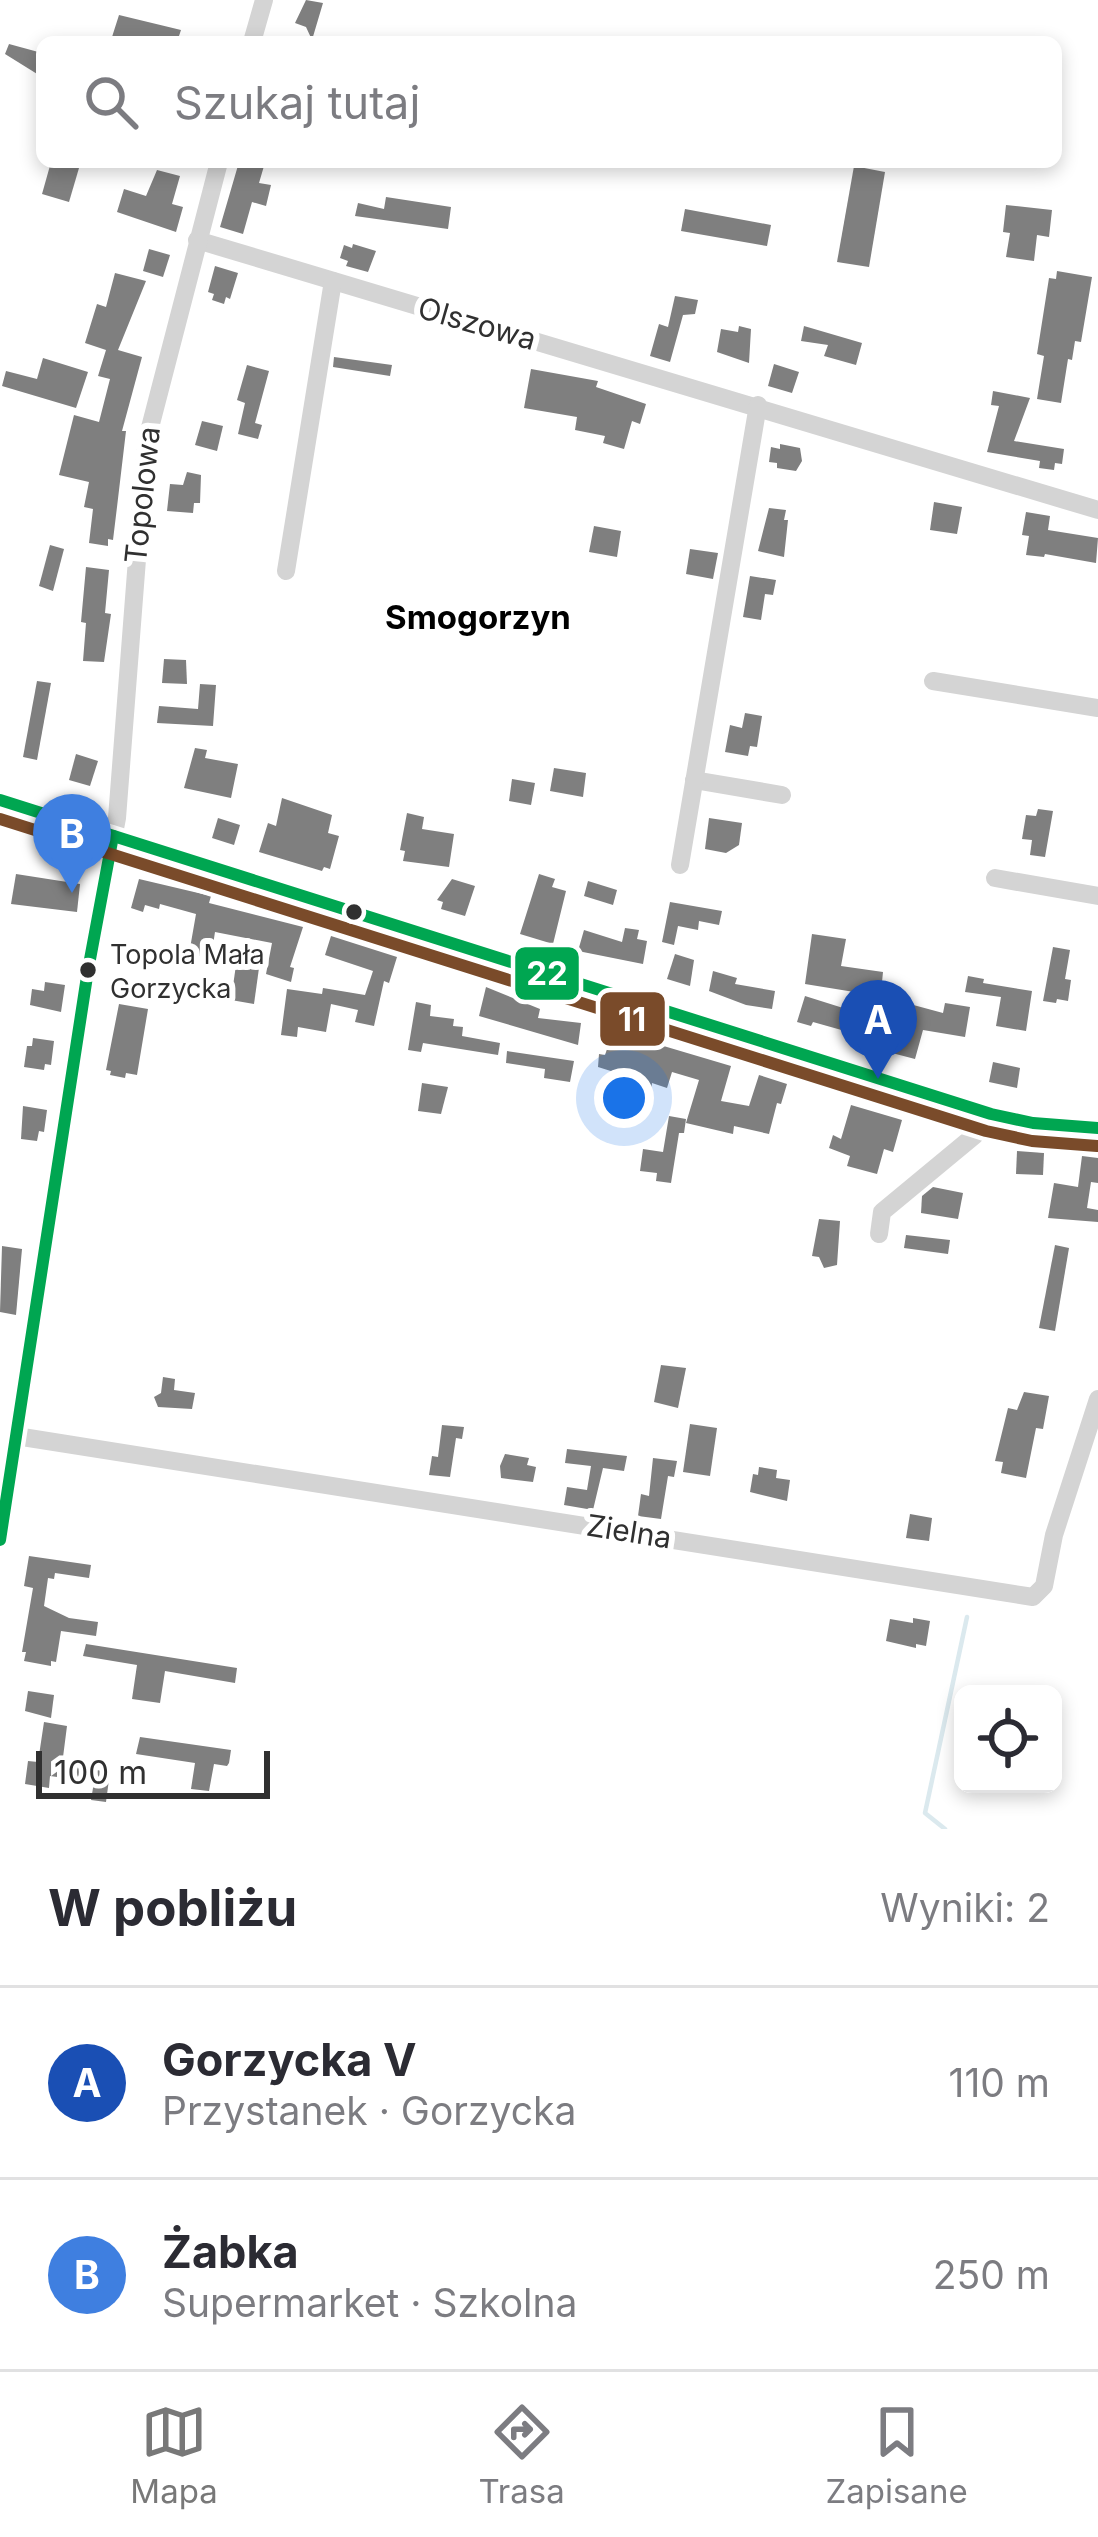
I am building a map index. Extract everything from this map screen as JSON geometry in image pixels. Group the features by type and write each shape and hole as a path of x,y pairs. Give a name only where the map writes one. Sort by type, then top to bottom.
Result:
{"street":[{"path":"254,36 264,0"},
{"name":"Topolowa","path":"0,1540 113,836 146,443 217,168"},
{"name":"Olszowa","path":"197,240 1098,510"},
{"path":"286,571 333,281"},
{"path":"680,865 758,405"},
{"path":"933,681 1098,708"},
{"path":"694,780 782,795"},
{"path":"0,800 983,1112 1033,1123 1098,1128"},
{"path":"995,878 1098,896"},
{"path":"879,1234 882,1212 975,1135 983,1112"},
{"name":"Zielna","path":"16,1436 1034,1597 1044,1586 1054,1535 1098,1399"}],"building":[{"path":"306,0 323,3 313,36 295,23"},
{"path":"119,15 181,30 179,36 112,36"},
{"path":"9,44 36,51 36,73 5,54"},
{"path":"49,168 79,168 69,202 42,194"},
{"path":"237,168 263,168 259,183 271,185 266,206 252,202 243,234 220,227"},
{"path":"854,168 885,172 869,267 837,262"},
{"path":"157,170 180,176 172,204 183,207 176,232 117,212 124,189 146,196"},
{"path":"386,197 451,207 448,229 355,216 358,203 384,209"},
{"path":"1006,205 1052,210 1049,237 1037,235 1034,261 1006,257 1010,233 1003,232"},
{"path":"685,209 771,225 767,246 681,231"},
{"path":"353,244 376,251 368,272 346,266 348,261 340,258 344,245 352,248"},
{"path":"149,249 170,255 163,277 143,271"},
{"path":"215,266 238,273 224,304 212,300 214,294 208,292"},
{"path":"1057,271 1092,277 1081,342 1075,341 1072,360 1068,359 1061,403 1037,399 1044,356 1037,354 1049,278 1056,279"},
{"path":"115,273 146,281 118,350 142,357 122,431 126,431 113,540 108,539 108,546 89,543 93,509 84,507 89,482 59,475 74,415 99,422 110,379 98,376 106,350 85,343 97,304 106,307"},
{"path":"675,296 698,300 695,314 683,315 670,362 650,356 659,324 668,327"},
{"path":"739,326 751,329 749,363 717,352 721,329 738,332"},
{"path":"804,326 862,343 856,365 824,356 828,345 801,341"},
{"path":"334,357 392,365 390,376 333,367"},
{"path":"43,358 88,372 76,408 2,386 6,371 37,379"},
{"path":"774,364 799,372 792,393 768,386"},
{"path":"247,365 269,371 255,423 262,425 258,439 238,434 245,403 237,400"},
{"path":"531,369 598,381 596,387 646,404 640,424 632,421 624,449 603,443 605,436 575,430 577,417 524,408"},
{"path":"993,391 1030,398 1014,441 1064,449 1062,464 1055,463 1054,470 1039,468 1040,461 987,452 999,406 991,405"},
{"path":"202,421 223,426 217,451 195,445"},
{"path":"780,444 800,448 802,461 796,471 769,462 771,447 780,449"},
{"path":"187,472 201,475 200,503 194,503 193,513 167,511 170,484 183,485"},
{"path":"934,502 962,507 957,534 930,530"},
{"path":"769,508 786,510 784,557 758,551"},
{"path":"1026,512 1050,516 1048,530 1098,538 1096,563 1026,555 1029,536 1022,535"},
{"path":"594,526 621,531 617,557 589,552"},
{"path":"50,545 64,549 53,591 39,586"},
{"path":"690,549 718,553 713,579 686,574"},
{"path":"86,567 109,570 105,613 111,614 104,662 83,661"},
{"path":"750,576 776,580 773,595 765,594 761,620 743,617"},
{"path":"164,659 186,660 187,684 162,683"},
{"path":"37,681 51,683 37,760 23,757"},
{"path":"200,684 216,685 213,726 157,723 159,706 198,709"},
{"path":"745,713 762,716 757,747 750,746 748,756 725,752 730,725 742,728"},
{"path":"195,748 207,750 205,758 238,764 231,798 184,788"},
{"path":"76,754 98,761 90,786 69,780"},
{"path":"554,768 586,773 583,797 550,791"},
{"path":"512,779 535,783 531,805 509,801"},
{"path":"282,798 332,815 328,833 339,836 330,869 322,871 259,852 268,823 276,826"},
{"path":"1038,809 1053,811 1045,857 1030,855 1032,840 1022,839 1026,815 1036,816"},
{"path":"407,813 424,817 422,829 454,834 449,867 403,861 405,851 400,850"},
{"path":"218,818 240,825 234,845 212,838"},
{"path":"709,818 742,823 739,845 726,853 705,849"},
{"path":"16,874 80,884 77,912 11,904"},
{"path":"539,874 555,879 552,887 566,891 553,944 520,934"},
{"path":"139,879 211,896 209,903 303,927 290,967 294,968 291,982 266,974 272,943 215,932 211,958 189,954 196,914 160,904 159,909 145,905 143,912 131,908"},
{"path":"452,879 475,886 465,916 441,909 443,902 437,900"},
{"path":"588,881 617,890 613,905 584,896"},
{"path":"670,902 722,911 719,925 699,921 698,930 678,926 674,945 662,942"},
{"path":"625,928 639,930 637,939 647,941 643,964 578,951 584,930 622,942"},
{"path":"812,934 846,939 841,966 883,972 882,982 889,983 885,997 805,984"},
{"path":"331,936 397,957 389,983 384,981 374,1026 355,1022 358,1010 331,1004 326,1032 298,1027 297,1037 281,1035 287,989 322,994 323,988 365,995 373,971 325,955"},
{"path":"1053,947 1070,950 1065,979 1071,980 1068,1001 1057,999 1056,1003 1043,1001"},
{"path":"675,954 694,960 690,986 667,979"},
{"path":"236,965 259,968 254,1004 231,1000"},
{"path":"713,971 737,978 735,984 775,991 772,1009 709,991"},
{"path":"968,976 1032,991 1026,1031 996,1026 1001,997 965,992"},
{"path":"45,982 65,985 61,1012 30,1005 32,989 44,991"},
{"path":"486,987 540,1009 538,1018 581,1023 578,1045 479,1016"},
{"path":"805,996 878,1019 872,1038 866,1044 844,1036 845,1031 797,1022"},
{"path":"416,1002 431,1005 430,1016 454,1019 453,1026 463,1027 462,1036 500,1043 498,1055 423,1043 421,1052 408,1050"},
{"path":"906,1003 943,1013 945,1003 970,1007 965,1037 923,1030 915,1059 892,1053"},
{"path":"119,1004 148,1009 137,1075 126,1073 125,1078 106,1070"},
{"path":"613,1031 731,1066 721,1101 749,1106 759,1075 787,1084 769,1134 734,1126 733,1134 686,1123 699,1080 672,1072 667,1088 652,1083 651,1093 630,1087 633,1078 598,1067 599,1054 605,1055"},
{"path":"33,1038 54,1041 51,1065 45,1064 44,1070 24,1067"},
{"path":"507,1051 574,1061 570,1082 544,1078 545,1069 506,1063"},
{"path":"993,1062 1020,1068 1017,1088 989,1082"},
{"path":"422,1083 448,1087 441,1114 418,1111"},
{"path":"851,1105 902,1120 893,1152 884,1149 877,1174 847,1166 850,1156 829,1148 833,1135 841,1139"},
{"path":"23,1106 47,1110 44,1132 39,1131 37,1141 21,1139"},
{"path":"669,1116 686,1119 684,1133 679,1133 671,1183 656,1181 657,1173 640,1171 643,1149 663,1152"},
{"path":"1017,1151 1044,1153 1043,1175 1016,1174"},
{"path":"1082,1156 1098,1158 1098,1183 1091,1182 1087,1208 1098,1210 1098,1222 1048,1218 1054,1183 1078,1187"},
{"path":"933,1187 963,1193 958,1219 921,1213 922,1196"},
{"path":"819,1219 840,1221 837,1265 824,1268 819,1257 812,1256"},
{"path":"906,1235 950,1240 948,1254 904,1248"},
{"path":"1055,1245 1069,1248 1055,1331 1039,1328"},
{"path":"2,1246 22,1249 16,1315 0,1312"},
{"path":"661,1365 686,1368 678,1408 654,1402"},
{"path":"163,1377 175,1379 174,1390 195,1393 192,1409 158,1407 154,1397 161,1393"},
{"path":"1024,1392 1049,1396 1043,1429 1036,1428 1026,1478 1001,1473 1003,1462 995,1461 1008,1408 1017,1410"},
{"path":"690,1424 717,1428 710,1476 683,1472"},
{"path":"442,1425 464,1427 462,1439 456,1438 450,1477 429,1475 432,1456 438,1457"},
{"path":"567,1449 627,1456 624,1471 603,1468 593,1510 564,1505 567,1487 587,1490 591,1466 565,1463"},
{"path":"505,1454 529,1458 527,1465 536,1467 533,1482 501,1478"},
{"path":"653,1458 677,1461 674,1477 668,1476 661,1519 638,1516 641,1494 649,1496"},
{"path":"759,1467 777,1470 776,1478 790,1480 787,1501 750,1492"},
{"path":"910,1514 932,1518 929,1541 906,1538"},
{"path":"29,1556 91,1565 89,1578 55,1573 54,1579 48,1578 44,1606 69,1618 98,1622 96,1636 61,1631 56,1662 51,1661 51,1666 24,1661 26,1652 22,1652 33,1588 24,1586"},
{"path":"913,1618 930,1621 926,1646 886,1641 890,1619 913,1623"},
{"path":"86,1644 237,1668 235,1683 165,1671 160,1703 132,1699 137,1665 83,1656"},
{"path":"28,1691 54,1695 51,1718 25,1711"},
{"path":"44,1722 67,1726 62,1765 110,1772 106,1802 91,1800 94,1782 50,1776 49,1788 25,1784 28,1761 38,1762"},
{"path":"140,1737 231,1750 229,1763 214,1764 209,1791 191,1789 195,1763 136,1754"}],"waterway":[{"path":"945,1829 925,1813 967,1617"}],"transit line":[{"name":"22","path":"0,800 991,1114 1098,1128"},
{"name":"11","path":"0,819 986,1131 1032,1141 1097,1146"},
{"name":"22","path":"0,1540 113,836"}],"place":[{"name":"Żabka","path":"72,893"},
{"name":"Topola Mała Gorzycka","path":"88,970"},
{"name":"Gorzycka V","path":"878,1079"}],"district":[{"name":"Smogorzyn","path":"478,617"}]}
